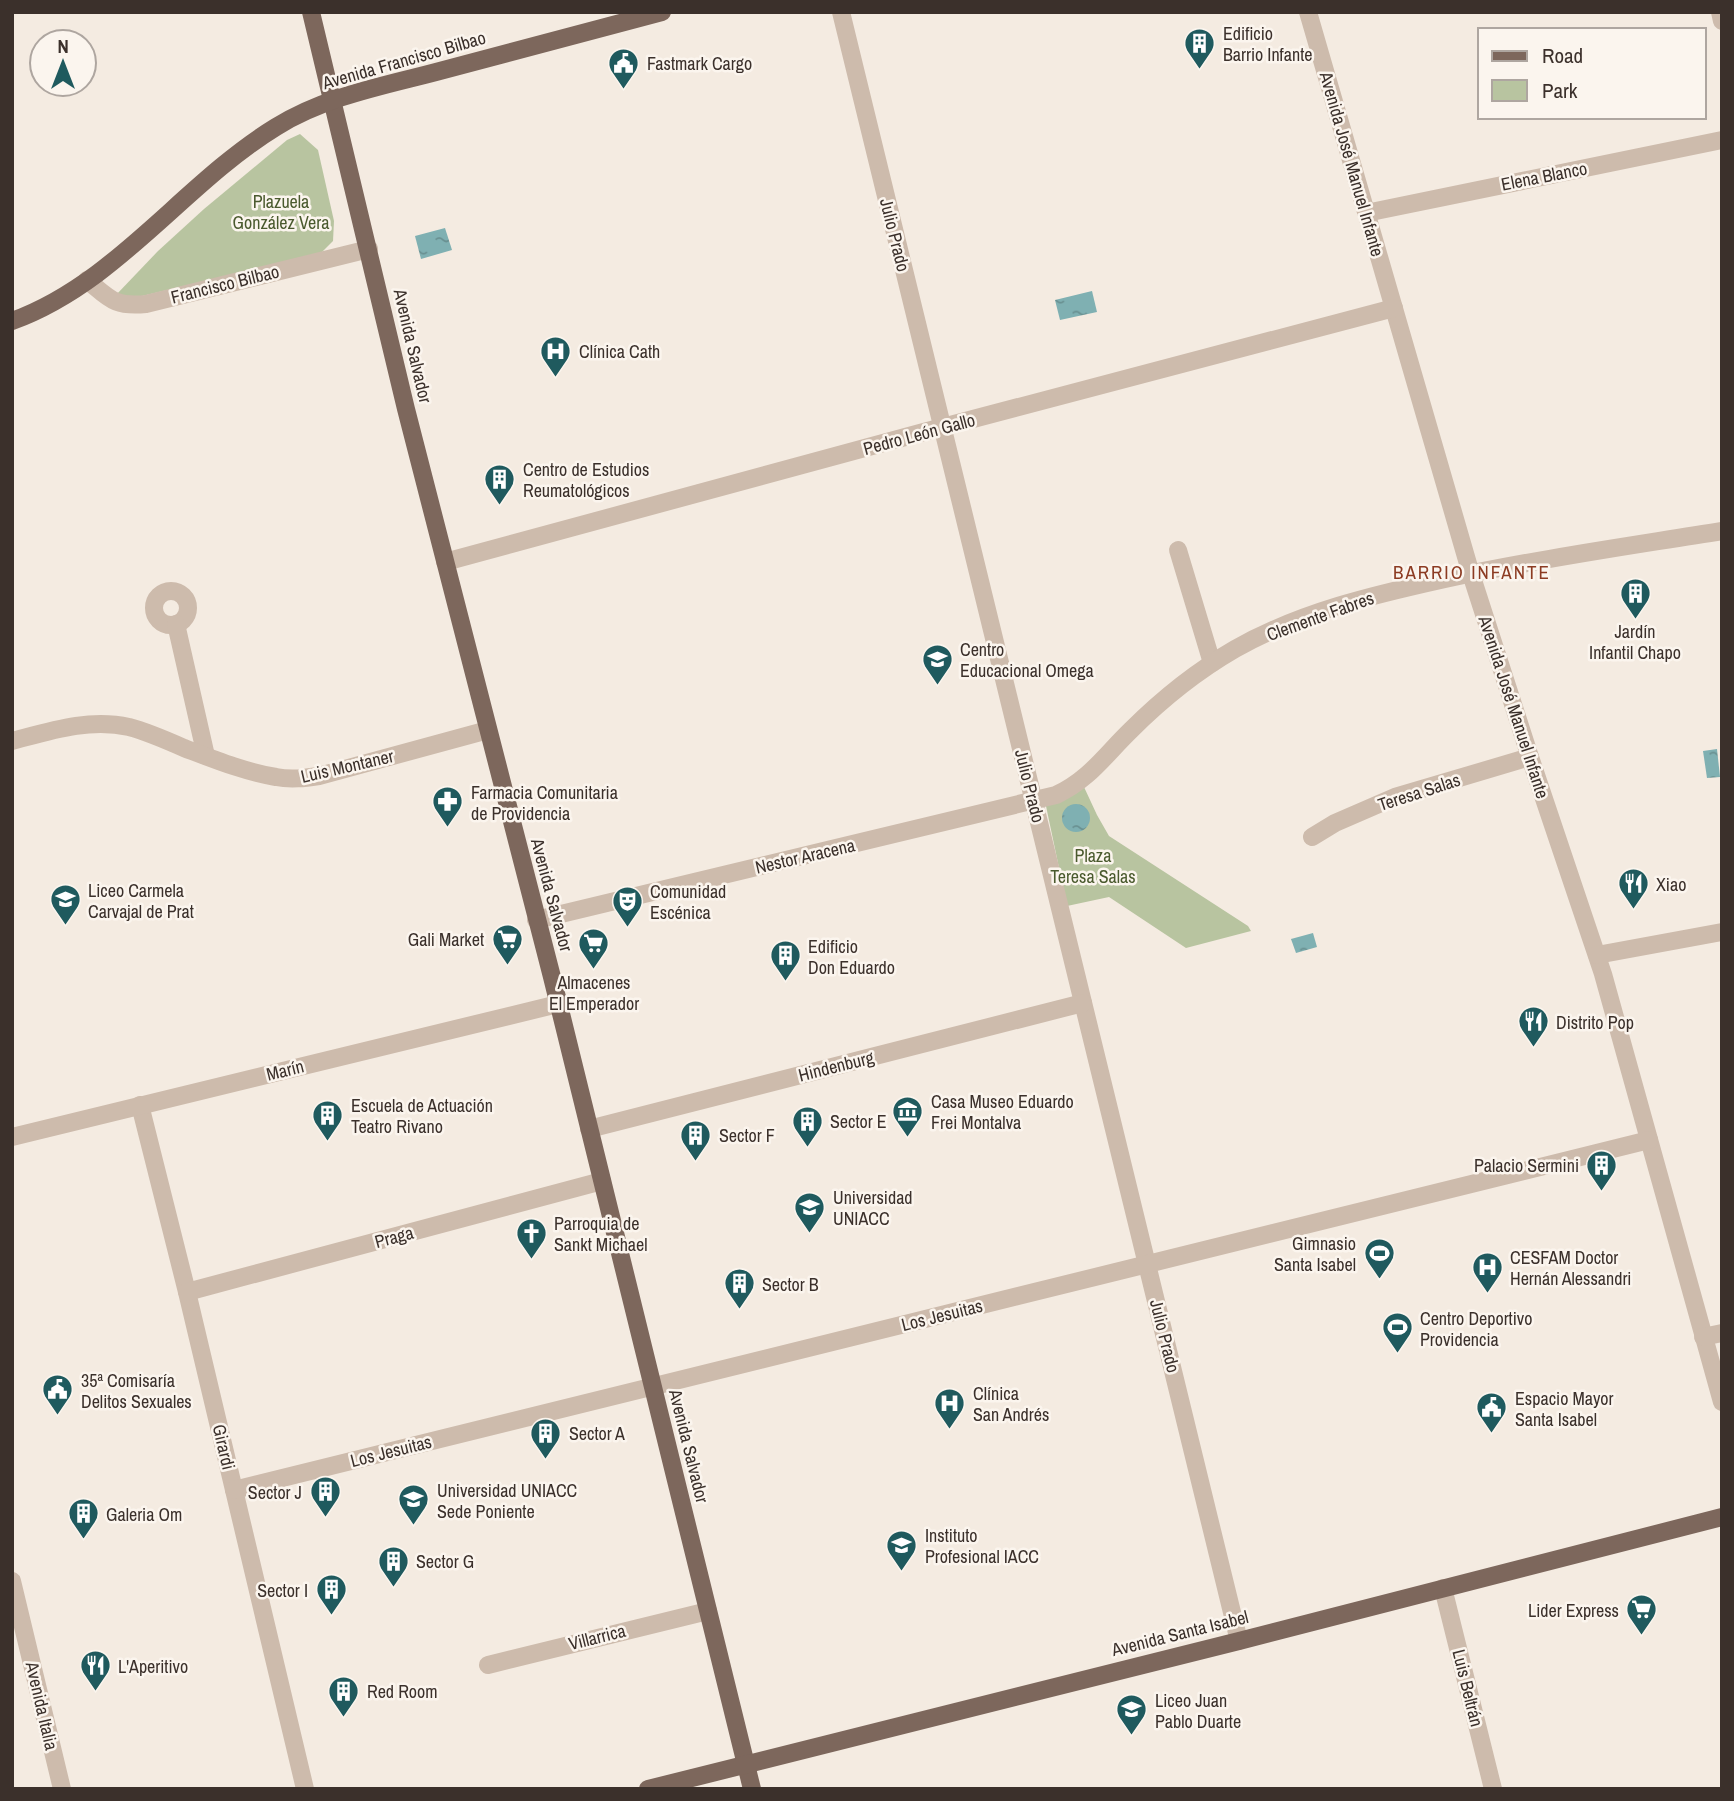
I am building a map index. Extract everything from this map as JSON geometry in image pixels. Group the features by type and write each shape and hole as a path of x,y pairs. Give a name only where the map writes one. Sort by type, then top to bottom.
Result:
{"main road":[{"name":"Avenida Salvador","path":"311,12 406,409 558,1004 752,1789"},
{"name":"Avenida Francisco Bilbao","path":"12,321 58,300 87,280 136,241 217,169 278,126 355,93 662,12"},
{"name":"Avenida Santa Isabel","path":"648,1789 1722,1517"}],"street":[{"name":"Julio Prado","path":"841,12 1239,1641"},
{"name":"Avenida José Manuel Infante","path":"1308,12 1471,574 1597,955 1722,1402"},
{"path":"1720,12 1722,21"},
{"name":"Elena Blanco","path":"1366,213 1722,140"},
{"name":"Francisco Bilbao","path":"87,280 117,304 146,304 369,249"},
{"name":"Pedro León Gallo","path":"445,562 1394,308"},
{"name":"Clemente Fabres","path":"1034,802 1067,790 1088,776 1130,730 1168,695 1212,663 1284,626 1331,608 1395,590 1471,574 1722,531"},
{"path":"1178,550 1212,663"},
{"path":"176,624 206,756"},
{"name":"Luis Montaner","path":"12,741 80,724 126,727 277,778 297,779 319,776 488,730"},
{"name":"Teresa Salas","path":"1312,837 1335,823 1395,797 1530,757"},
{"name":"Nestor Aracena","path":"536,920 1034,802"},
{"path":"1597,955 1722,932"},
{"name":"Hindenburg","path":"589,1129 1083,1003"},
{"name":"Marín","path":"12,1137 558,1004"},
{"name":"Girardi","path":"140,1105 305,1789"},
{"name":"Los Jesuitas","path":"234,1490 1649,1140"},
{"name":"Praga","path":"187,1292 602,1181"},
{"path":"1703,1337 1722,1333"},
{"name":"Avenida Italia","path":"12,1581 62,1789"},
{"name":"Luis Beltrán","path":"1443,1588 1493,1789"},
{"name":"Villarrica","path":"488,1665 708,1611"}],"green space":[{"name":"Plazuela González Vera","path":"300,134 318,150 334,221 333,241 321,253 134,298 116,295 158,251 204,209 287,140"},
{"name":"Plaza Teresa Salas","path":"1084,787 1109,836 1248,926 1251,931 1186,948 1109,897 1067,906 1046,806"}],"water":[{"path":"445,228 452,250 421,259 415,236"},
{"path":"1092,291 1097,312 1060,320 1055,300"},
{"path":"1717,749 1720,777 1707,778 1703,751"},
{"path":"1076,804 1086,808 1090,818 1086,828 1076,832 1066,828 1062,818 1066,808"},
{"path":"1313,933 1317,947 1296,953 1291,939"}],"place":[{"name":"Edificio Barrio Infante","path":"1200,70"},
{"name":"Fastmark Cargo","path":"624,90"},
{"name":"Clínica Cath","path":"556,378"},
{"name":"Centro de Estudios Reumatológicos","path":"500,506"},
{"name":"Jardín Infantil Chapo","path":"1635,620"},
{"name":"Centro Educacional Omega","path":"937,686"},
{"name":"Farmacia Comunitaria de Providencia","path":"448,829"},
{"name":"Xiao","path":"1633,911"},
{"name":"Liceo Carmela Carvajal de Prat","path":"65,927"},
{"name":"Comunidad Escénica","path":"627,928"},
{"name":"Gali Market","path":"507,966"},
{"name":"Almacenes El Emperador","path":"594,971"},
{"name":"Edificio Don Eduardo","path":"785,983"},
{"name":"Distrito Pop","path":"1533,1049"},
{"name":"Casa Museo Eduardo Frei Montalva","path":"908,1138"},
{"name":"Escuela de Actuación Teatro Rivano","path":"328,1142"},
{"name":"Sector E","path":"807,1148"},
{"name":"Sector F","path":"696,1162"},
{"name":"Palacio Sermini","path":"1602,1192"},
{"name":"Universidad UNIACC","path":"810,1234"},
{"name":"Parroquia de Sankt Michael","path":"531,1260"},
{"name":"Gimnasio Santa Isabel","path":"1379,1280"},
{"name":"CESFAM Doctor Hernán Alessandri","path":"1487,1294"},
{"name":"Sector B","path":"739,1311"},
{"name":"Centro Deportivo Providencia","path":"1397,1355"},
{"name":"35ª Comisaría Delitos Sexuales","path":"58,1417"},
{"name":"Clínica San Andrés","path":"950,1430"},
{"name":"Espacio Mayor Santa Isabel","path":"1492,1435"},
{"name":"Sector A","path":"546,1460"},
{"name":"Sector J","path":"325,1519"},
{"name":"Universidad UNIACC Sede Poniente","path":"414,1527"},
{"name":"Galeria Om","path":"83,1541"},
{"name":"Instituto Profesional IACC","path":"902,1572"},
{"name":"Sector G","path":"393,1588"},
{"name":"Sector I","path":"331,1617"},
{"name":"Lider Express","path":"1642,1637"},
{"name":"L'Aperitivo","path":"95,1693"},
{"name":"Red Room","path":"344,1718"},
{"name":"Liceo Juan Pablo Duarte","path":"1132,1737"}],"district":[{"name":"BARRIO INFANTE","path":"1472,572"}]}
